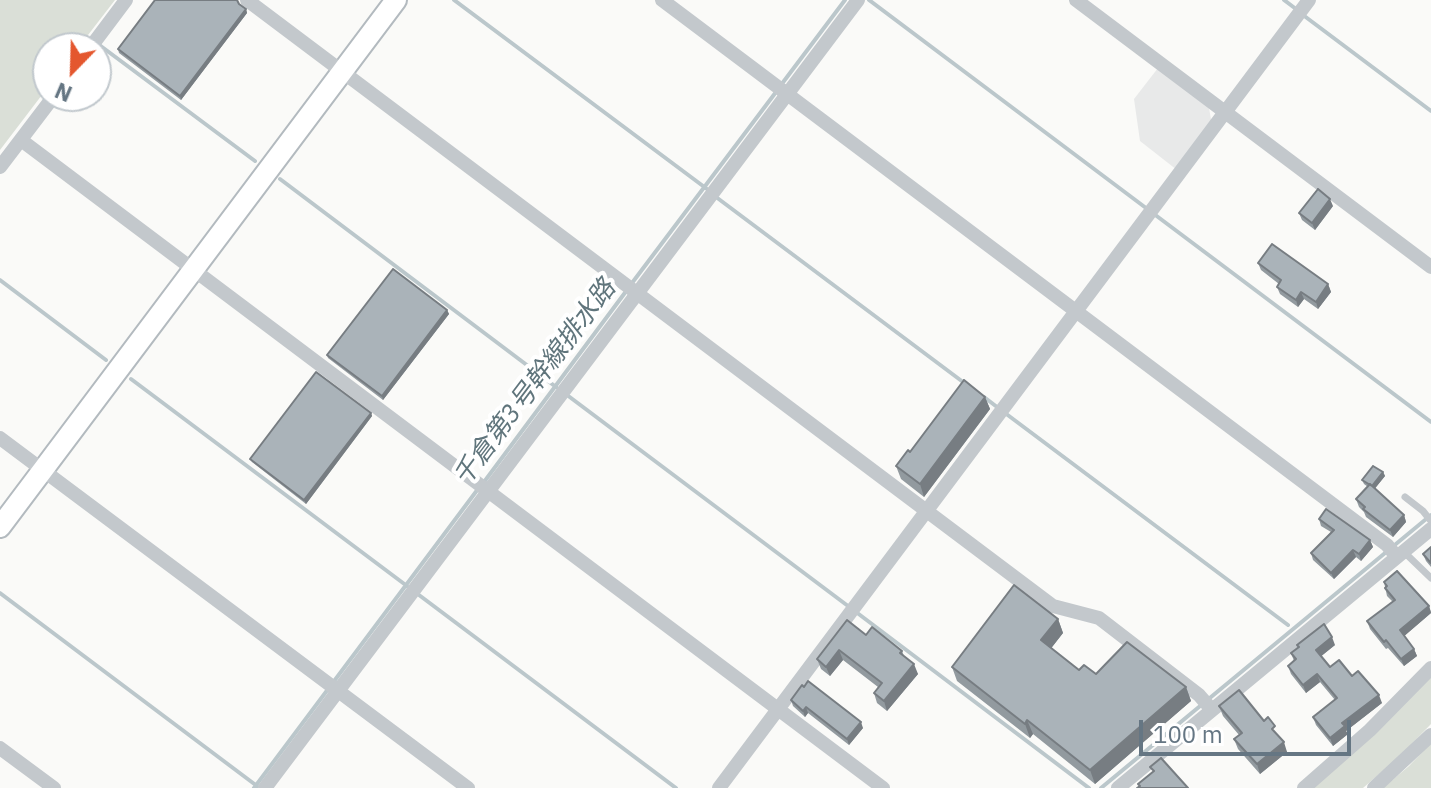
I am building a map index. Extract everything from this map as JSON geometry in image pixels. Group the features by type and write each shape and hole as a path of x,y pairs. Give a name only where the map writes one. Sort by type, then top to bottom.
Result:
{"street":[{"path":"102,32 126,0"},
{"path":"247,0 1053,606 1099,618 1208,705"},
{"path":"0,527 396,0"},
{"path":"662,0 1395,552"},
{"path":"265,788 333,687 482,488 782,90 858,0"},
{"path":"1076,0 1431,267"},
{"path":"719,788 1309,0"},
{"path":"0,167 42,112"},
{"path":"21,140 883,788"},
{"path":"0,438 468,788"},
{"path":"1118,788 1208,705 1395,552 1431,529"},
{"path":"1304,788 1370,730 1431,668"},
{"path":"1374,788 1431,735"},
{"path":"0,748 54,788"}],"lane":[{"path":"1405,497 1431,521"},
{"path":"1395,552 1431,578"}],"shaded area":[{"path":"0,0 115,0 90,32 32,32 32,108 0,150"},
{"path":"1158,68 1209,108 1212,125 1177,170 1140,141 1134,99"},
{"path":"1431,676 1431,724 1400,756 1363,788 1310,788"},
{"path":"1431,743 1431,788 1383,788 1409,766"}],"building":[{"path":"155,0 237,0 246,9 180,96 118,49"},
{"path":"1318,189 1330,199 1312,223 1299,213"},
{"path":"1272,244 1328,284 1316,302 1301,292 1296,300 1277,287 1281,280 1258,263"},
{"path":"393,269 447,310 382,396 327,355"},
{"path":"316,372 371,413 304,500 250,459"},
{"path":"964,380 985,397 920,484 896,466"},
{"path":"1373,466 1383,472 1372,486 1362,480"},
{"path":"1370,484 1404,515 1390,530 1363,509 1365,507 1356,499"},
{"path":"1326,509 1370,540 1359,554 1353,550 1331,573 1311,553 1334,530 1319,519"},
{"path":"1431,547 1431,563 1423,554"},
{"path":"1397,571 1429,606 1400,630 1414,649 1401,659 1367,621 1395,600 1384,582"},
{"path":"1014,585 1058,619 1041,640 1079,670 1084,665 1096,674 1127,642 1186,687 1090,770 952,667"},
{"path":"847,620 866,635 872,627 914,664 884,701 874,693 882,683 839,650 826,667 817,659"},
{"path":"1324,624 1332,637 1316,650 1330,667 1339,660 1352,676 1358,671 1379,695 1342,723 1345,726 1330,738 1313,717 1337,698 1317,674 1303,685 1288,666 1296,659 1291,653 1299,647 1297,645"},
{"path":"808,681 861,722 847,739 806,707 803,711 791,700"},
{"path":"1239,690 1264,721 1268,717 1275,726 1272,729 1284,742 1257,764 1234,739 1242,733 1219,706"},
{"path":"1161,758 1188,788 1137,788 1154,771 1150,767"}],"waterway":[{"path":"454,0 707,189"},
{"name":"千倉第3号幹線排水路","path":"781,85 845,0"},
{"path":"869,0 1146,208"},
{"path":"1284,0 1296,9"},
{"path":"1303,15 1431,111"},
{"path":"112,54 255,161"},
{"name":"千倉第3号幹線排水路","path":"632,283 776,92"},
{"path":"280,179 556,387"},
{"path":"716,197 967,385"},
{"path":"1154,214 1431,422"},
{"path":"0,280 106,360"},
{"name":"千倉第3号幹線排水路","path":"484,482 627,290"},
{"path":"131,379 407,586"},
{"path":"567,395 848,606"},
{"path":"984,397 997,407"},
{"path":"1005,413 1288,625"},
{"name":"千倉第3号幹線排水路","path":"254,788 478,489"},
{"path":"1101,788 1431,515"},
{"path":"0,593 257,786"},
{"path":"419,595 676,788"},
{"path":"856,612 1089,788"}]}
